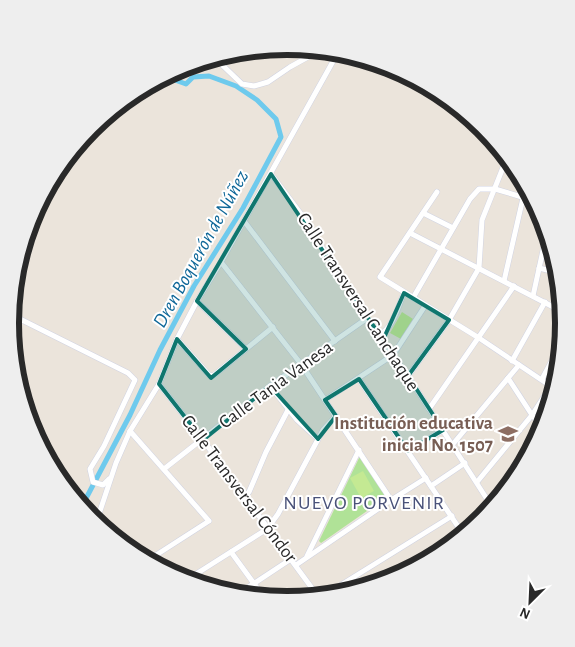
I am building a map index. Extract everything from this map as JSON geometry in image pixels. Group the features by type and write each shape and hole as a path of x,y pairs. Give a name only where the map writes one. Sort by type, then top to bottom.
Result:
{"street":[{"path":"220,64 242,84 254,86 268,82 310,56"},
{"path":"99,515 130,431 159,384 177,339 334,59"},
{"path":"408,376 449,320 479,268 482,220 485,208 504,165"},
{"name":"Calle Transversal Canchaque","path":"271,174 304,218 366,319 408,376 489,502"},
{"path":"413,298 453,228 476,192 482,188 495,189 523,198 504,281"},
{"path":"437,192 380,277 479,338 549,384"},
{"path":"423,213 453,228"},
{"path":"244,221 335,341"},
{"path":"410,233 556,308"},
{"path":"533,296 545,248"},
{"path":"221,262 301,364 391,500"},
{"path":"539,268 551,271"},
{"path":"429,409 514,286"},
{"path":"378,335 384,333 388,328 404,293"},
{"path":"197,301 246,349"},
{"path":"512,361 545,302"},
{"path":"325,400 393,355 425,306"},
{"path":"19,318 128,373 135,380 104,446 90,469 93,482 99,485 107,482 112,476"},
{"name":"Calle Tania Vanesa","path":"164,469 270,386 366,319"},
{"path":"177,339 211,377 272,327"},
{"path":"542,379 554,356"},
{"path":"453,444 519,365"},
{"path":"508,378 537,422"},
{"path":"359,379 460,530"},
{"name":"Calle Transversal Cóndor","path":"159,384 203,440 314,591"},
{"path":"270,386 288,410 318,439"},
{"path":"477,482 532,416 547,392"},
{"path":"244,498 249,492 266,452 288,410"},
{"path":"194,575 267,529 278,514 318,439 327,425 336,416"},
{"path":"408,451 443,430"},
{"path":"130,431 209,521 154,556"},
{"path":"307,556 358,450"},
{"path":"431,486 465,463"},
{"path":"296,565 426,478"},
{"path":"337,588 452,516"},
{"path":"231,552 259,591"},
{"path":"246,589 291,559"}],"highlighted area":[{"path":"271,174 383,340 404,293 449,320 408,376 443,430 408,451 359,379 325,400 336,416 318,439 270,386 203,440 159,384 177,339 211,378 246,349 197,301"}],"green space":[{"path":"402,312 413,319 401,339 390,333"},
{"path":"360,456 387,497 321,543 319,541"},
{"path":"363,471 374,491 361,498 350,478"}],"waterway":[{"name":"Dren Boquerón de Núñez","path":"85,501 194,286 243,208 281,137 276,119 257,100 236,86 209,76 193,77 186,84 174,80"}],"place":[{"name":"Institución educativa inicial No. 1507","path":"508,434"}],"district":[{"name":"NUEVO PORVENIR","path":"364,503"}]}
